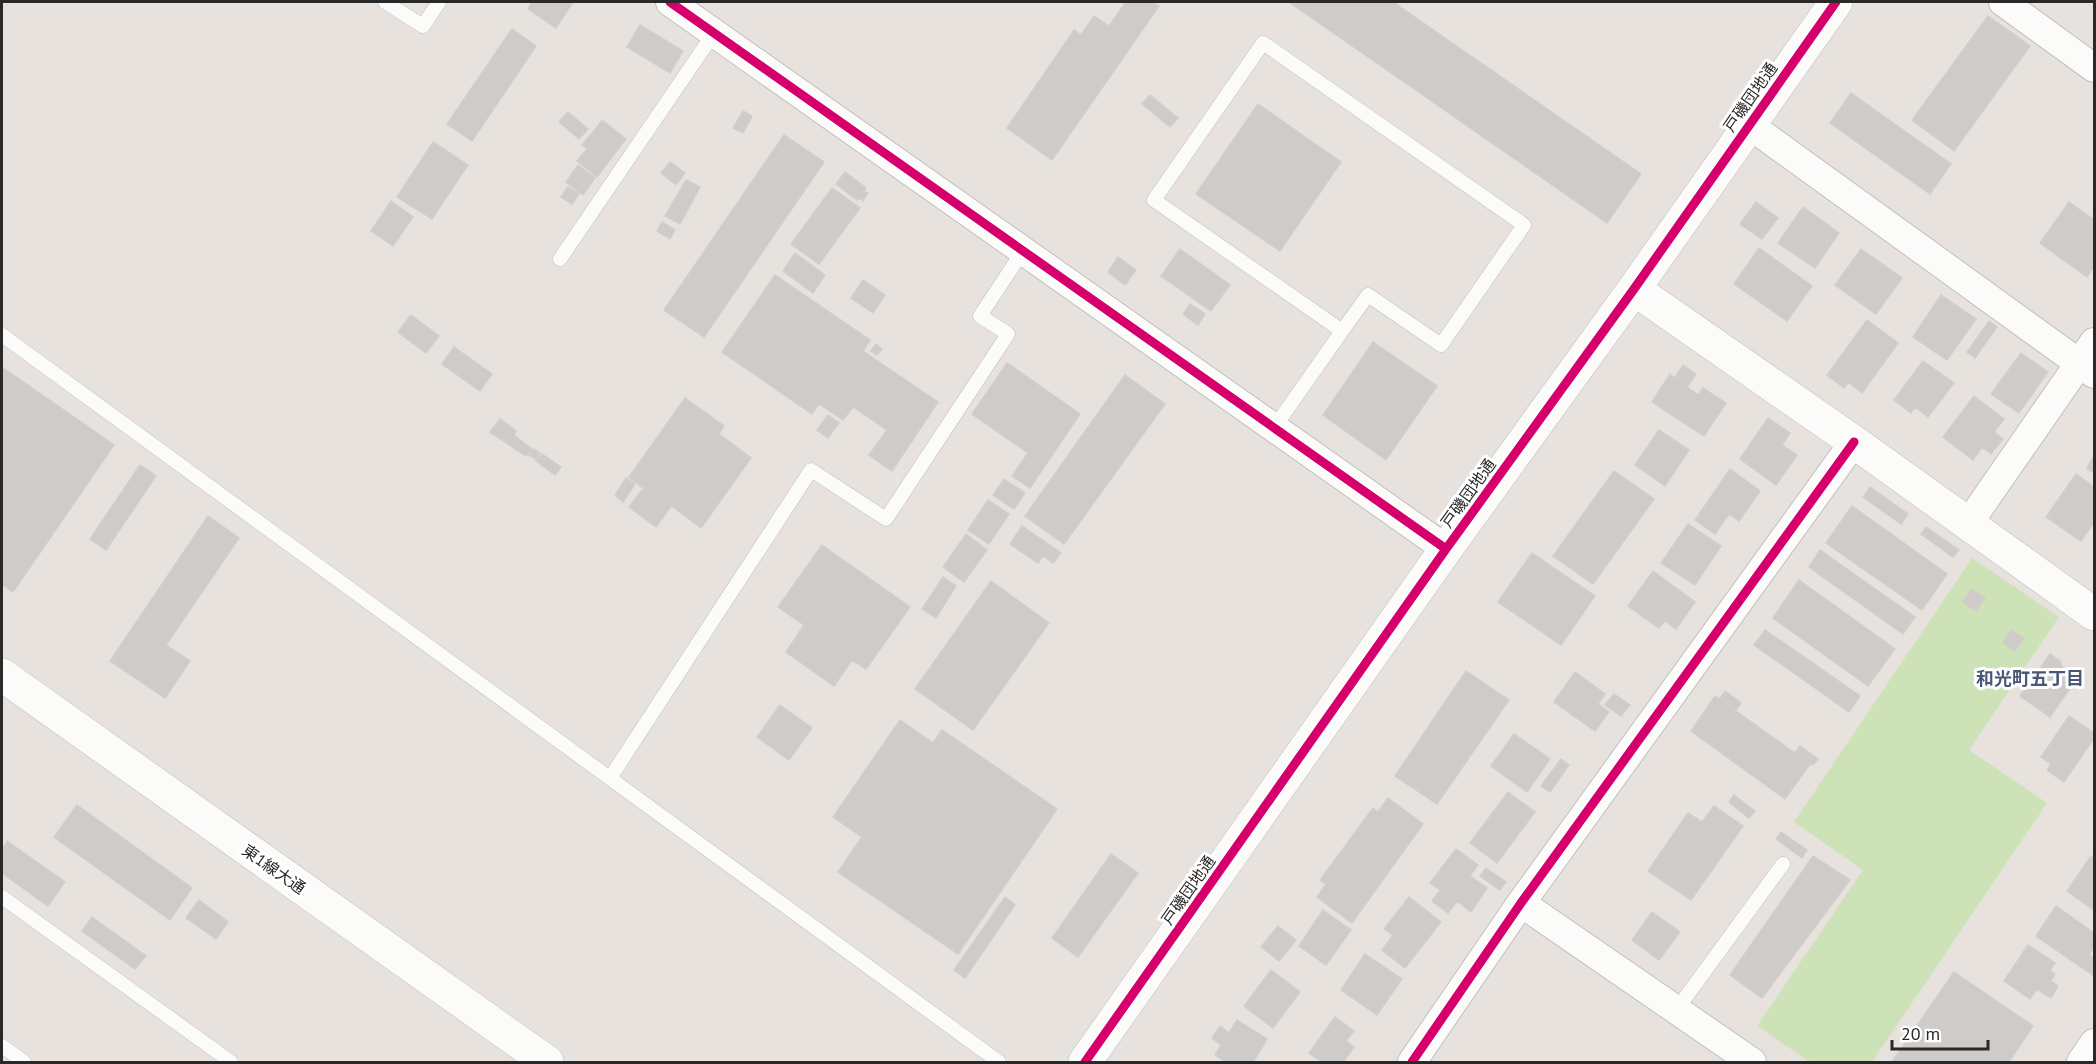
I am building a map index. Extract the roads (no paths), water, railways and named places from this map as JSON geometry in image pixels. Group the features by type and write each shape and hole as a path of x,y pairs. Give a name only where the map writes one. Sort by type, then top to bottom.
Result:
{"street":[{"path":"670,2 1446,549"},
{"name":"戸磯団地通","path":"1085,1062 1446,549 1634,289 1836,2"},
{"path":"2003,2 2094,68"},
{"path":"1748,124 2089,360 1968,524"},
{"path":"1634,289 1854,442 2094,614"},
{"path":"1412,1062 1521,903 1854,442"},
{"name":"東1線大通","path":"2,675 546,1062"},
{"path":"1521,903 1752,1062"},
{"path":"2080,1062 2094,1043"}],"lane":[{"path":"385,2 423,26 439,2"},
{"path":"560,259 714,33"},
{"path":"1274,428 1368,295 1441,345 1524,225 1263,43 1154,200 1342,331"},
{"path":"610,778 811,470 886,519 1008,334 980,316 1023,250"},
{"path":"2,334 999,1062"},
{"path":"1677,1009 1783,864"},
{"path":"2,897 231,1062"},
{"path":"2,1046 24,1062"}],"district":[{"name":"和光町五丁目","path":"2030,678"}]}
